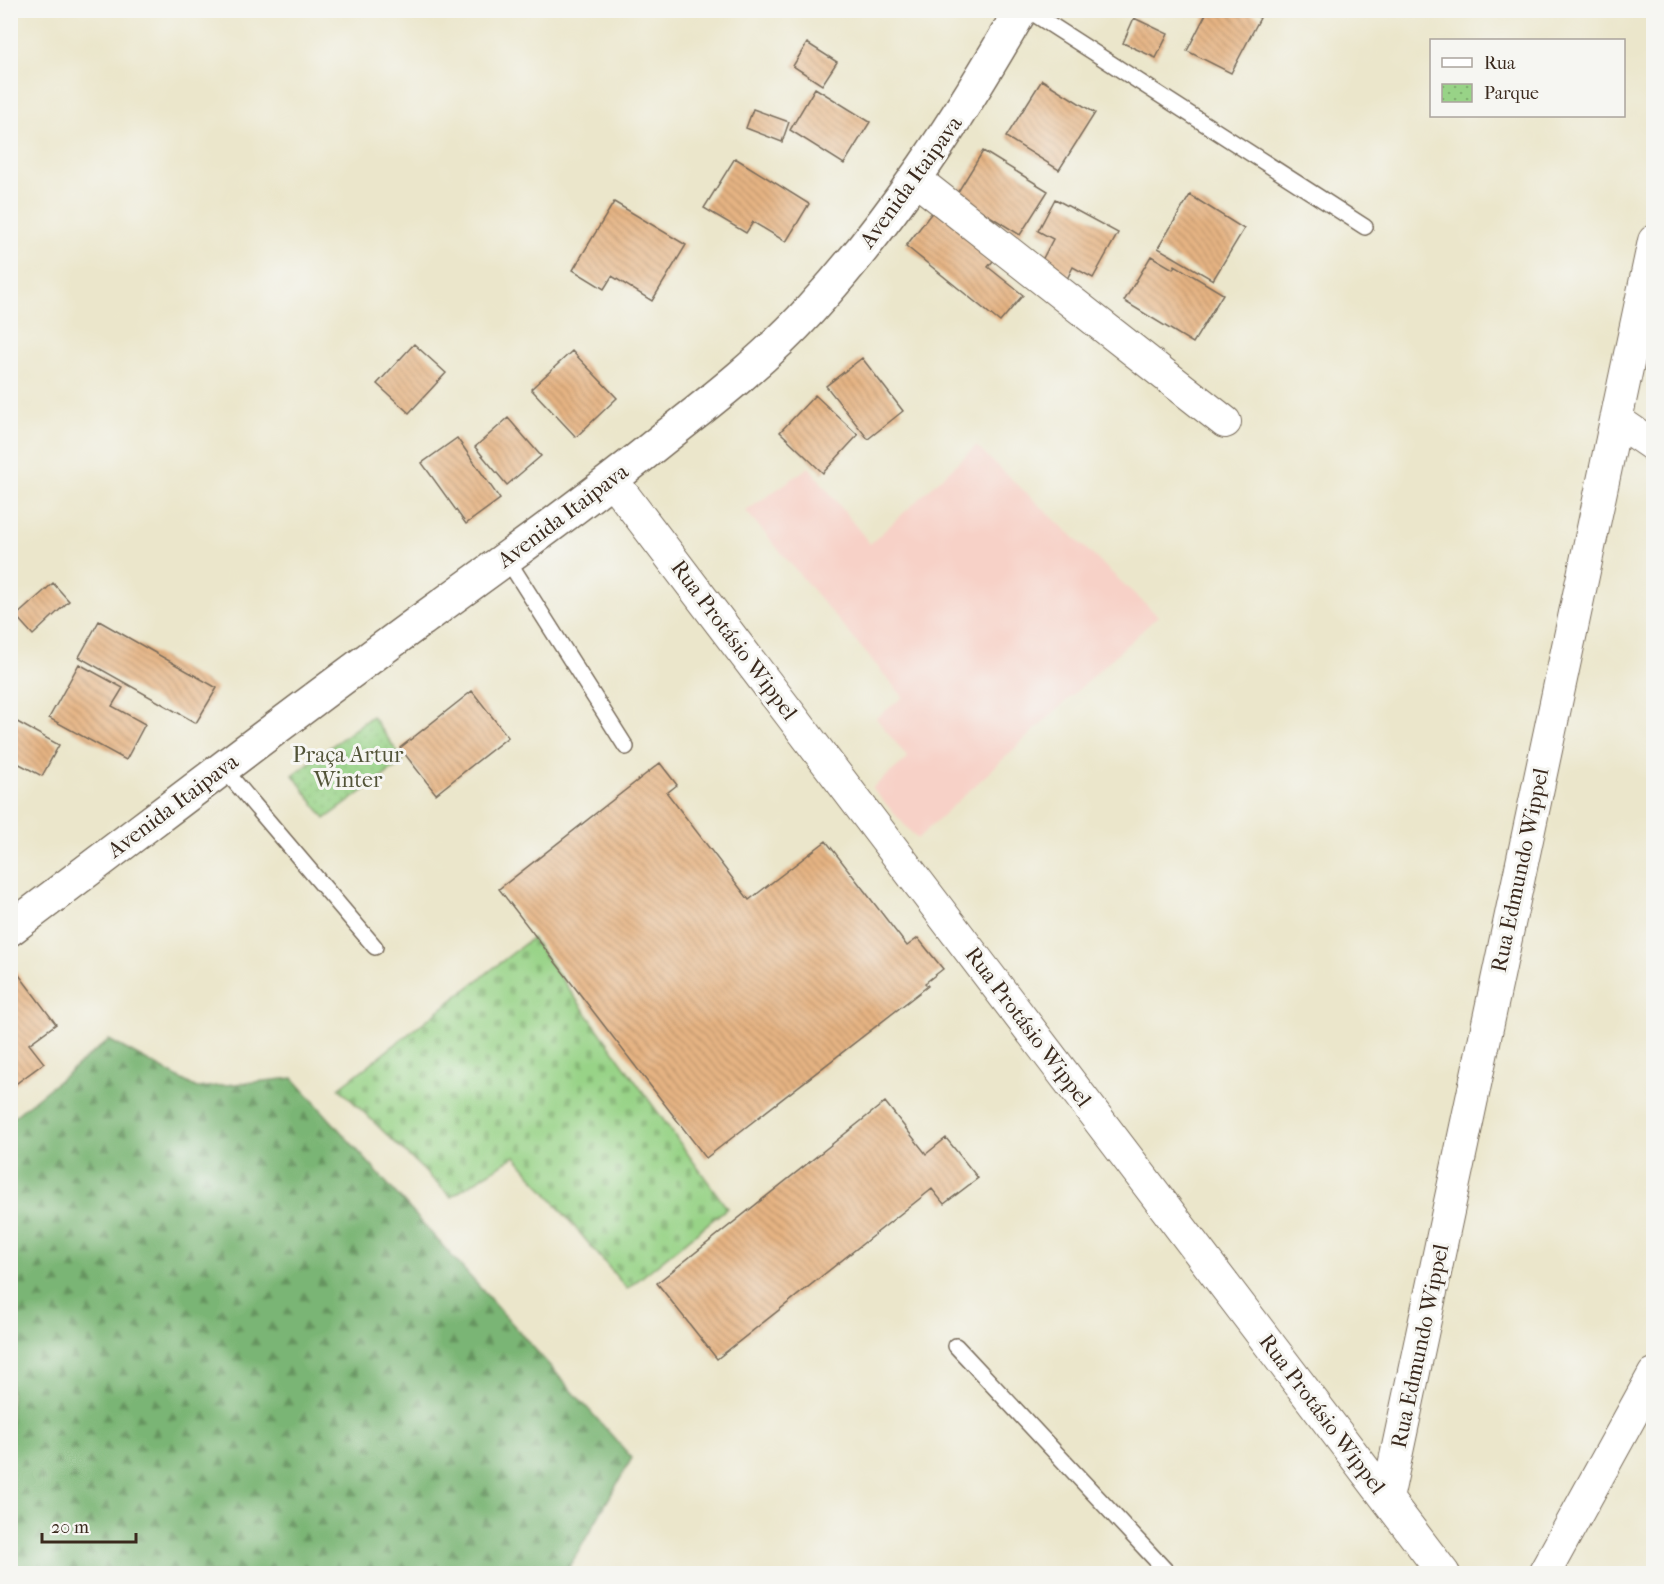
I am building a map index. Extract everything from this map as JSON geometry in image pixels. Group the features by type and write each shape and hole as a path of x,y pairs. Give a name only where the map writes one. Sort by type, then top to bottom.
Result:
{"street":[{"name":"Avenida Itaipava","path":"10,929 612,480 758,362 808,313 856,257 915,179 952,126 1021,10"},
{"path":"915,179 1225,422"},
{"name":"Rua Edmundo Wippel","path":"1387,1499 1653,241"},
{"path":"1616,420 1653,446"},
{"name":"Rua Protásio Wippel","path":"612,480 1444,1574"},
{"path":"1544,1574 1653,1374"}],"lane":[{"path":"1028,10 1365,227"},
{"path":"507,559 626,747"},
{"path":"223,768 375,947"},
{"path":"956,1346 1169,1574"}],"shaded area":[{"path":"976,446 1158,616 917,839 872,788 908,758 876,718 903,697 746,511 809,467 870,544"}],"green space":[{"name":"Praça Artur Winter","path":"372,716 404,761 325,819 293,775"},
{"path":"532,938 727,1208 627,1289 515,1156 451,1197 339,1088"},
{"path":"109,1040 197,1088 293,1078 632,1458 566,1573 11,1573 11,1119"}],"building":[{"path":"1208,10 1246,10 1260,18 1231,73 1187,51"},
{"path":"1134,18 1168,34 1156,58 1123,43"},
{"path":"807,43 837,62 822,85 793,66"},
{"path":"1042,80 1095,113 1059,170 1006,137"},
{"path":"815,88 870,122 844,164 790,130"},
{"path":"753,109 789,122 782,142 746,128"},
{"path":"983,151 1048,191 1020,235 956,195"},
{"path":"735,158 809,204 786,242 753,222 746,233 704,208"},
{"path":"1190,195 1244,229 1213,280 1158,248"},
{"path":"1055,199 1118,233 1093,278 1073,267 1067,279 1040,264 1053,239 1038,231"},
{"path":"614,202 686,245 652,301 612,276 604,289 573,270"},
{"path":"937,206 998,255 988,267 1023,295 1000,322 906,246"},
{"path":"1151,256 1173,269 1175,265 1223,294 1193,343 1124,301"},
{"path":"414,344 446,373 409,413 377,384"},
{"path":"572,351 617,398 576,437 531,389"},
{"path":"862,358 903,411 868,439 826,386"},
{"path":"815,395 858,435 823,473 780,432"},
{"path":"508,418 541,456 507,485 475,447"},
{"path":"457,438 500,499 466,524 422,463"},
{"path":"53,583 69,601 33,635 16,616"},
{"path":"99,621 217,688 196,723 79,657"},
{"path":"79,664 123,688 112,706 145,724 126,760 49,718"},
{"path":"472,691 508,737 436,794 400,748"},
{"path":"10,718 59,745 42,776 10,759"},
{"path":"660,763 677,785 667,793 749,900 826,841 907,946 918,938 943,969 925,983 928,986 706,1158 499,889"},
{"path":"10,963 56,1024 29,1044 44,1063 10,1088"},
{"path":"885,1102 926,1154 946,1138 978,1178 944,1204 932,1189 717,1359 657,1283"}]}
